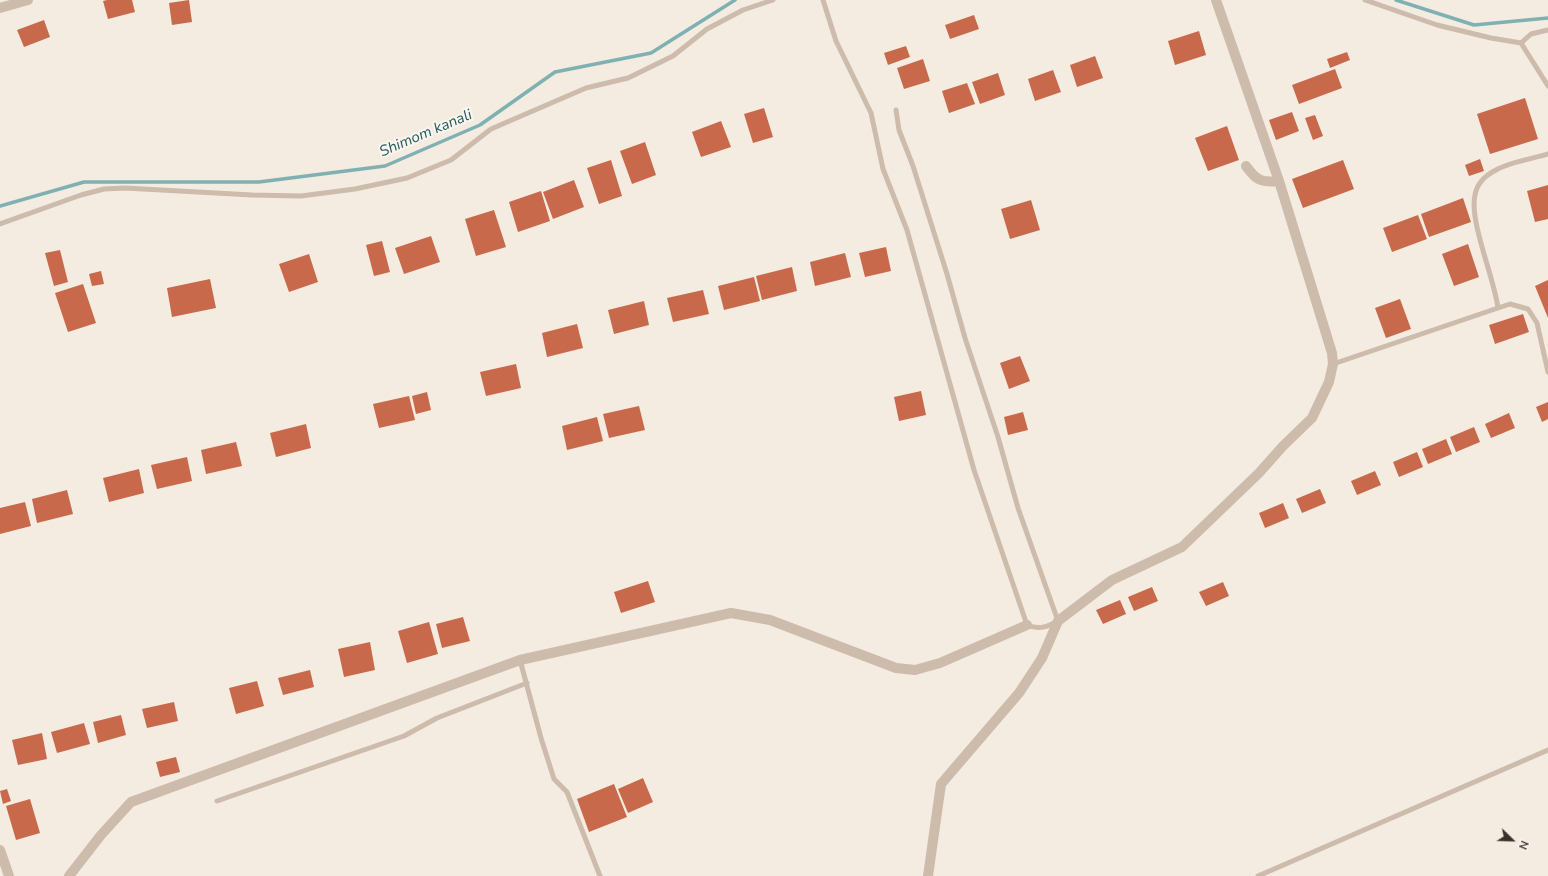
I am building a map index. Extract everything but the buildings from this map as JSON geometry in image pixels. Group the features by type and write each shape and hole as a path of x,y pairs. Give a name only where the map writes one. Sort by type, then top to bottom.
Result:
{"street":[{"path":"0,8 28,0"},
{"path":"928,876 941,784 1019,693 1042,658 1058,621 1112,580 1182,547 1259,473 1283,446 1312,418 1329,382 1333,364 1332,353 1279,181 1216,0"},
{"path":"1246,166 1253,176 1262,181 1279,181"},
{"path":"69,876 101,835 131,802 520,660 731,614 770,620 896,668 915,670 940,663 1027,625"},
{"path":"0,850 9,876"}],"lane":[{"path":"0,224 81,195 104,189 125,188 252,195 301,196 355,189 407,178 451,160 491,129 586,88 628,78 672,56 707,29 731,16 743,10 774,0"},
{"path":"823,0 836,41 871,113 883,169 907,230 974,470 1027,625 1033,628 1048,627 1058,621 1018,508 998,437 965,338 948,274 913,166 899,130 896,110"},
{"path":"1365,0 1437,25 1491,38 1521,42 1531,34 1548,30"},
{"path":"1521,42 1548,86"},
{"path":"1498,308 1495,289 1474,212 1475,194 1481,180 1496,169 1548,154"},
{"path":"1333,364 1510,304 1528,309 1537,323 1548,372"},
{"path":"520,660 540,738 554,779 567,792 600,876"},
{"path":"218,801 404,736 437,718 527,683"},
{"path":"1258,876 1548,750"}],"waterway":[{"name":"Shimom kanali","path":"0,206 84,182 259,182 385,166 480,125 555,72 651,53 735,0"},
{"name":"Shimom kanali","path":"1396,0 1474,25 1548,18"}]}
